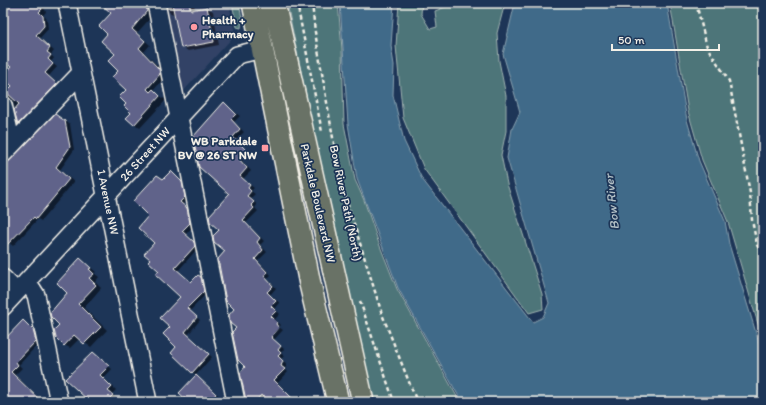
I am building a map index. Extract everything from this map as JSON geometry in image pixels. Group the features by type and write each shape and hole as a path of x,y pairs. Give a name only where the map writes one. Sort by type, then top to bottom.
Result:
{"main road":[{"name":"Parkdale Boulevard NW","path":"253,3 310,284 338,402"},
{"name":"Parkdale Boulevard NW","path":"274,3 363,402"}],"street":[{"name":"1 Avenue NW","path":"67,3 80,74 107,195 148,402"},
{"path":"156,3 236,402"},
{"name":"26 Street NW","path":"3,307 179,116 238,55 262,49"},
{"path":"7,149 80,74"},
{"path":"3,105 7,149"},
{"path":"3,278 22,286 36,295 60,402"}],"path":[{"name":"Bow River Path (North)","path":"297,3 322,133"},
{"path":"312,3 315,32 340,179 382,314 417,402"},
{"path":"696,3 707,47 729,81 750,193 752,220 757,245 763,254"},
{"path":"358,295 394,402"}],"shaded area":[{"path":"160,3 229,3 235,35 179,96"}],"green space":[{"path":"232,3 239,3 242,18 241,28 237,27"},
{"path":"287,3 338,3 342,49 344,124 355,180 364,200 397,289 460,402 372,402 325,188"},
{"path":"399,3 422,3 421,14 430,29 437,27 435,11 456,3 505,3 497,33 499,61 506,96 506,131 501,155 507,184 542,294 543,309 529,313 424,169 403,118 396,46"},
{"path":"670,3 763,3 763,341 728,222 702,160 688,111"}],"water":[{"name":"Bow River","path":"340,3 394,3 391,46 394,65 393,95 404,141 422,179 533,322 543,317 549,303 507,158 512,129 520,112 503,54 515,3 667,3 687,120 699,161 725,221 729,244 763,356 763,402 462,402 398,288 357,179 348,124"}],"building":[{"path":"3,3 38,3 42,9 39,12 43,16 44,26 36,35 50,48 47,52 51,55 48,59 53,64 45,73 57,84 18,124 14,110 19,104 6,92 12,86 3,77 11,67 3,60"},
{"path":"100,3 146,3 147,11 132,29 145,41 139,48 159,69 160,74 147,89 150,92 153,89 160,96 134,125 126,118 131,113 124,106 126,104 119,97 126,90 112,77 118,71 108,61 115,54 101,41 107,34 99,26 111,13"},
{"name":"Health + Pharmacy","path":"172,3 189,3 191,10 207,7 214,42 181,48"},
{"path":"224,102 236,114 231,119 240,129 233,137 246,150 238,158 247,168 240,176 250,185 248,188 251,191 247,196 254,202 251,205 254,208 243,220 260,238 257,242 263,250 255,259 267,272 264,276 273,286 267,292 276,301 271,306 276,311 271,316 277,322 276,324 279,328 271,337 281,346 278,350 281,353 278,356 283,361 281,366 285,369 274,380 296,402 268,402 261,395 255,402 248,402 246,400 240,373 245,367 238,360 232,332 236,328 230,323 229,315 234,309 226,301 218,259 225,251 214,242 213,236 219,230 210,222 209,216 229,194 199,167 193,137"},
{"path":"55,114 65,121 70,147 56,167 69,179 36,219 34,217 3,249 3,167"},
{"path":"171,171 182,182 185,197 180,202 187,208 190,223 182,231 194,242 195,246 175,268 191,282 198,275 201,277 204,291 187,308 197,317 185,332 209,354 192,373 171,353 176,347 163,334 170,327 160,318 180,297 155,274 159,271 148,261 150,259 144,254 154,243 138,228 148,216 133,201 157,175 163,179"},
{"path":"80,258 91,268 89,269 94,274 89,278 96,285 78,304 101,327 84,344 74,335 64,346 56,338 54,330 59,325 51,317 50,313 67,293 57,283"},
{"path":"23,320 33,330 36,341 16,362 18,365 11,372 42,402 7,402 3,398 3,341"},
{"path":"93,352 109,366 100,375 112,387 108,391 113,395 106,402 90,402 65,379"},
{"path":"196,375 216,394 209,402 189,402 179,393"}],"place":[{"name":"Health + Pharmacy","path":"194,27"},
{"name":"WB Parkdale BV @ 26 ST NW","path":"265,148"}]}
